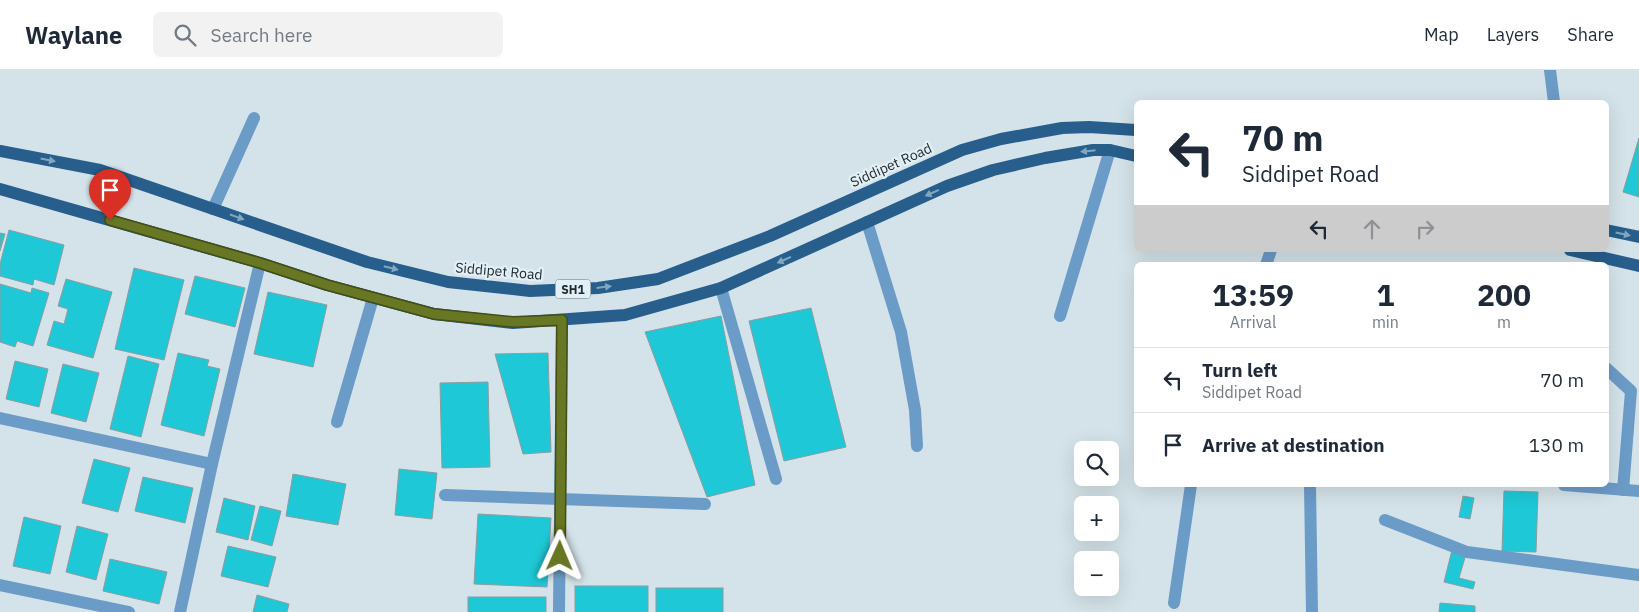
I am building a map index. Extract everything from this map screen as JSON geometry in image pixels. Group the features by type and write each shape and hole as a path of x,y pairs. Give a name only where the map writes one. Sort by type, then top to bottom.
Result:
{"main road":[{"name":"Siddipet Road","path":"0,151 100,170 367,262 448,282 530,290 598,288 658,279 770,236 962,150 1002,139 1062,128 1089,127 1134,130"},
{"name":"SH1","path":"0,189 260,263 327,285 434,314 513,322 625,315 721,288 946,186 993,170 1093,150 1110,150 1134,156"},
{"path":"1609,231 1639,237"},
{"path":"1579,252 1639,266"}],"street":[{"path":"1550,70 1554,100"},
{"path":"214,209 254,118"},
{"path":"1060,316 1110,150"},
{"path":"868,222 901,332 914,401 917,446"},
{"path":"180,612 212,464 260,263"},
{"path":"721,288 776,479"},
{"path":"337,422 373,298"},
{"path":"558,612 562,320"},
{"path":"1609,371 1631,391 1623,490"},
{"path":"0,418 212,464"},
{"path":"1174,603 1191,487"},
{"path":"1310,487 1312,612"},
{"path":"1588,487 1639,491"},
{"path":"445,495 705,504"},
{"path":"1385,520 1467,552 1639,575"},
{"path":"0,585 129,612"}],"building":[{"path":"1639,138 1639,197 1623,192"},
{"path":"9,230 64,245 54,285 34,279 33,285 0,276 0,264"},
{"path":"0,233 5,234 0,251"},
{"path":"134,268 184,280 164,360 115,349"},
{"path":"195,276 245,288 235,327 185,314"},
{"path":"66,279 112,292 93,358 47,345 54,321 64,324 68,309 58,306"},
{"path":"0,284 31,293 32,288 49,293 33,346 17,341 15,347 0,342"},
{"path":"268,292 327,305 313,367 254,354"},
{"path":"811,308 846,447 784,461 749,321"},
{"path":"721,316 755,485 707,497 645,332"},
{"path":"178,353 209,360 207,366 220,369 204,436 161,425"},
{"path":"548,353 551,452 523,454 495,354"},
{"path":"128,356 159,364 141,437 110,429"},
{"path":"15,361 48,369 39,407 6,399"},
{"path":"63,364 99,373 86,422 51,413"},
{"path":"488,382 490,467 442,468 440,383"},
{"path":"94,459 130,468 118,512 82,503"},
{"path":"399,469 437,473 432,519 395,515"},
{"path":"293,474 346,484 338,525 286,516"},
{"path":"143,477 193,488 185,523 135,511"},
{"path":"1504,491 1538,492 1536,552 1502,551"},
{"path":"1463,496 1474,498 1470,519 1459,517"},
{"path":"224,498 255,506 248,540 216,532"},
{"path":"260,506 281,511 272,546 251,540"},
{"path":"478,514 551,518 547,587 474,584"},
{"path":"24,517 61,526 50,574 13,566"},
{"path":"77,526 108,534 96,580 66,572"},
{"path":"228,546 276,557 268,587 221,576"},
{"path":"1452,550 1466,554 1459,578 1475,582 1473,589 1444,582"},
{"path":"110,559 167,572 159,604 103,591"},
{"path":"575,586 648,586 648,612 575,612"},
{"path":"656,588 723,588 723,612 656,612"},
{"path":"257,595 289,604 287,612 253,612"},
{"path":"468,597 546,597 546,612 468,612"},
{"path":"1440,603 1475,606 1475,612 1439,612"}],"route":[{"path":"110,220 260,263 327,285 434,314 513,322 562,320 560,556"}]}
